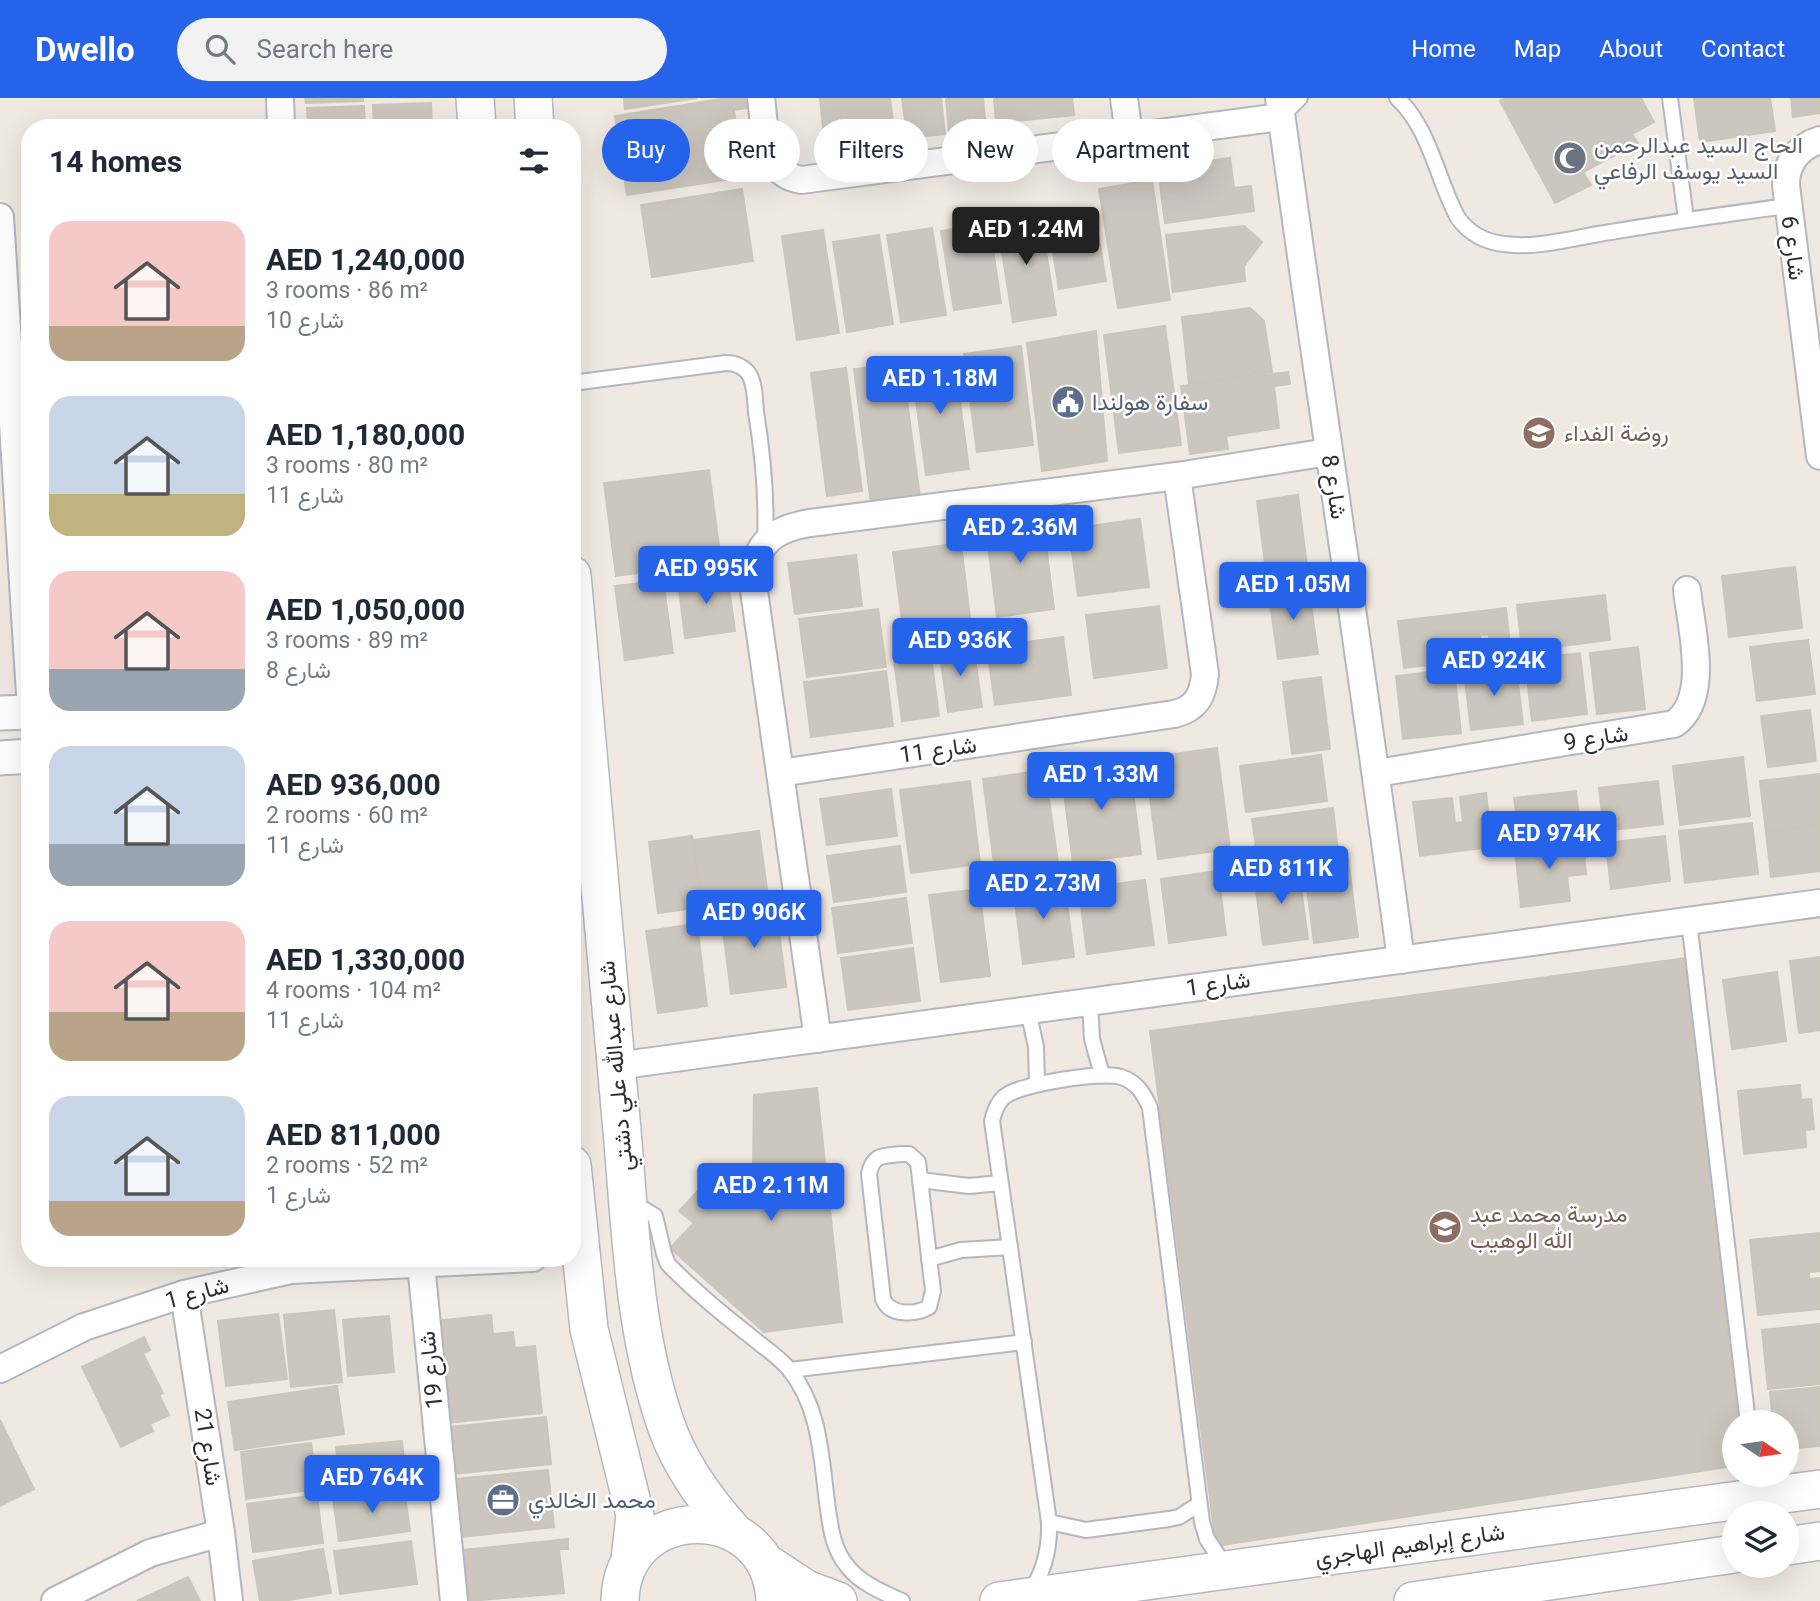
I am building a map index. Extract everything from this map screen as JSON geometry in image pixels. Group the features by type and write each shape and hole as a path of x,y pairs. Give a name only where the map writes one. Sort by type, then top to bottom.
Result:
{"main road":[{"path":"475,98 476,119"},
{"path":"516,98 517,119"},
{"path":"533,98 534,119"},
{"name":"شارع عبدالله علي دشتي","path":"581,675 629,1208 645,1343 666,1424 696,1486 714,1511 735,1533 748,1542 765,1562"},
{"path":"579,1267 589,1329 635,1515 631,1560 620,1588 620,1601"},
{"name":"شارع إبراهيم الهاجري","path":"1013,1599 1757,1492 1820,1489"},
{"path":"631,1560 650,1538 677,1525 707,1523 735,1533"},
{"path":"1799,1544 1820,1541"},
{"path":"1413,1601 1722,1556"},
{"path":"765,1562 774,1586 775,1601"},
{"path":"765,1562 806,1589 838,1601"}],"street":[{"path":"280,98 281,119"},
{"path":"761,98 772,161 780,173 801,180 1052,146"},
{"path":"1124,98 1127,119"},
{"path":"1214,120 1280,108"},
{"name":"شارع 8","path":"1280,108 1328,452 1377,773 1401,960"},
{"name":"شارع 6","path":"1820,140 1800,151 1789,165 1786,176 1787,206 1820,456"},
{"path":"0,217 10,522 21,617"},
{"path":"818,1039 754,591 755,559 765,542 784,530 803,524 1177,476 1328,452"},
{"name":"شارع 11","path":"780,773 1174,715 1191,708 1202,693 1205,674 1177,476"},
{"name":"شارع 9","path":"1377,773 1674,724 1688,712 1695,689 1687,590"},
{"path":"0,713 21,712"},
{"path":"0,758 21,757"},
{"name":"شارع 1","path":"616,1066 1820,903"},
{"name":"شارع 1","path":"0,1369 84,1326 184,1294 291,1270 356,1267"},
{"name":"شارع 19","path":"421,1267 454,1601"},
{"name":"شارع 21","path":"184,1294 229,1601"},
{"path":"55,1601 150,1553 221,1533"}],"lane":[{"path":"1280,108 1300,98"},
{"path":"1397,98 1423,135 1458,218 1467,229 1500,244 1532,245 1686,219 1787,206"},
{"path":"1670,98 1686,219"},
{"path":"581,382 726,363 744,368 751,379 761,444 766,493 765,542"},
{"path":"1689,920 1746,1410"},
{"path":"1090,1002 1092,1039 1102,1075"},
{"path":"1028,1010 1036,1046 1037,1084"},
{"path":"1013,1599 1036,1584 1048,1554 1049,1522 992,1121 996,1107 1015,1089 1102,1075 1121,1076 1131,1081 1139,1088 1150,1108 1199,1504 1208,1539 1228,1570"},
{"path":"909,1154 918,1163 929,1259 933,1297 929,1307 909,1312 888,1308 883,1299 870,1167 872,1162 880,1157 909,1154"},
{"path":"920,1180 969,1186 1000,1183"},
{"path":"629,1208 640,1207 656,1216 668,1264 790,1370 806,1395 819,1434 831,1532 837,1550 856,1576 902,1601"},
{"path":"929,1259 977,1248 1010,1247"},
{"path":"790,1370 1024,1342"},
{"path":"1049,1522 1086,1530 1179,1517 1199,1504"}],"building":[{"path":"305,98 363,98 363,101 306,103"},
{"path":"624,98 697,98 625,109"},
{"path":"727,98 751,98 753,107 734,110 735,119 704,119 704,182 712,182 627,195 625,182 690,182 690,119 615,119 615,116"},
{"path":"820,98 890,98 893,119 822,119"},
{"path":"902,98 941,98 942,134 928,136 928,119 905,119"},
{"path":"946,98 983,98 985,119 948,119"},
{"path":"994,98 1072,98 1074,115 996,119"},
{"name":"الحاج السيد عبدالرحمن السيد يوسف الرفاعي","path":"1506,98 1641,98 1654,122 1632,134 1638,143 1583,172 1591,185 1555,203 1500,101"},
{"path":"1694,98 1770,98 1775,131 1700,142"},
{"path":"1791,98 1820,98 1820,113 1793,117"},
{"path":"431,103 432,119 374,119 373,105"},
{"path":"364,106 365,119 308,119 307,108"},
{"path":"1230,158 1234,188 1251,186 1254,211 1165,223 1160,182 1214,182 1214,160"},
{"path":"1152,182 1170,300 1118,308 1099,189"},
{"path":"742,189 753,261 652,277 641,205"},
{"path":"1094,209 1106,281 1059,289 1047,216"},
{"path":"1040,212 1056,315 1013,322 997,219"},
{"path":"989,223 1001,303 954,310 941,231"},
{"path":"1244,226 1262,242 1244,266 1245,281 1173,292 1166,235"},
{"path":"932,228 946,315 901,322 887,235"},
{"path":"823,230 839,333 797,340 782,236"},
{"path":"879,235 893,324 847,332 833,242"},
{"path":"1250,308 1264,321 1272,372 1189,384 1182,317"},
{"path":"1165,326 1181,445 1119,453 1104,335"},
{"name":"سفارة هولندا","path":"1096,331 1107,461 1042,471 1027,343"},
{"path":"1021,346 1033,445 977,452 964,354"},
{"path":"954,358 969,469 926,475 911,363"},
{"path":"902,363 921,505 872,512 854,369"},
{"path":"846,368 862,491 827,496 811,373"},
{"path":"1288,372 1290,384 1274,386 1279,428 1226,436 1228,449 1190,454 1181,386"},
{"path":"709,470 721,562 616,576 604,483"},
{"path":"1298,495 1308,574 1267,579 1257,501"},
{"path":"1042,513 1054,609 997,617 985,521"},
{"path":"1140,519 1149,587 1078,596 1069,529"},
{"path":"961,543 970,619 903,628 893,552"},
{"path":"856,555 862,606 795,614 788,563"},
{"path":"1795,567 1802,628 1729,637 1722,576"},
{"path":"727,573 735,631 685,638 678,580"},
{"path":"663,580 673,653 625,660 615,586"},
{"path":"1308,584 1318,654 1278,659 1268,589"},
{"path":"1605,595 1610,640 1522,651 1517,605"},
{"path":"1159,606 1167,668 1094,678 1086,615"},
{"path":"1506,608 1511,655 1491,658 1489,634 1480,635 1483,659 1404,668 1398,621"},
{"path":"878,609 886,667 807,677 799,619"},
{"path":"1063,637 1071,695 995,705 987,647"},
{"path":"1808,640 1815,694 1757,701 1750,647"},
{"path":"973,643 982,707 948,712 939,648"},
{"path":"1638,647 1645,709 1597,714 1590,653"},
{"path":"930,648 939,716 902,721 893,653"},
{"path":"1580,653 1587,714 1532,721 1525,660"},
{"path":"1516,666 1523,724 1471,730 1464,672"},
{"path":"1454,669 1461,733 1403,739 1396,676"},
{"path":"886,671 893,726 811,737 804,682"},
{"path":"1321,677 1330,749 1292,754 1283,682"},
{"path":"1810,710 1816,761 1768,767 1761,716"},
{"path":"1217,748 1230,849 1158,859 1145,758"},
{"path":"1321,755 1327,801 1246,812 1240,766"},
{"path":"1743,757 1750,816 1680,825 1673,766"},
{"path":"1129,760 1141,854 1073,863 1061,769"},
{"path":"1045,770 1058,863 995,872 983,779"},
{"path":"1820,774 1820,825 1766,832 1760,781"},
{"path":"970,781 980,864 911,873 900,790"},
{"path":"1658,781 1663,824 1604,831 1599,788"},
{"path":"891,789 897,836 827,845 820,799"},
{"path":"1576,791 1581,837 1520,844 1514,798"},
{"path":"1486,793 1492,847 1420,856 1413,802 1452,798 1455,823 1463,822 1460,797"},
{"path":"1333,808 1338,851 1258,862 1252,819"},
{"path":"1752,823 1758,874 1685,883 1679,831"},
{"path":"1820,825 1820,871 1771,877 1766,832"},
{"path":"759,831 768,896 702,905 693,840"},
{"path":"692,836 701,907 658,913 649,842"},
{"path":"1665,836 1670,881 1611,889 1606,843"},
{"path":"1588,839 1589,852 1584,853 1586,874 1567,876 1570,901 1521,907 1515,848"},
{"path":"900,846 906,892 834,902 827,856"},
{"path":"1348,859 1358,937 1314,943 1304,865"},
{"path":"1298,867 1308,939 1263,945 1254,873"},
{"path":"1218,871 1226,935 1169,943 1161,879"},
{"path":"1064,879 1074,957 1023,964 1013,885"},
{"path":"1145,880 1154,945 1087,954 1079,889"},
{"path":"979,889 990,976 941,982 929,895"},
{"path":"906,898 912,943 838,953 832,908"},
{"path":"776,907 786,987 731,994 721,914"},
{"path":"697,924 707,1006 658,1013 646,931"},
{"path":"913,948 920,1001 848,1010 841,958"},
{"path":"1820,957 1820,1030 1799,1033 1790,961"},
{"name":"مدرسة محمد عبد الله الوهيب","path":"1687,958 1737,1410 1722,1410 1722,1468 1216,1546 1150,1031"},
{"path":"1777,972 1786,1041 1732,1049 1723,980"},
{"path":"1800,1085 1801,1100 1811,1099 1814,1129 1805,1130 1806,1147 1744,1154 1738,1091"},
{"path":"817,1088 842,1322 764,1332 670,1248 694,1223 679,1211 716,1172 727,1187 753,1165 754,1095"},
{"path":"1820,1233 1820,1271 1809,1272 1809,1279 1820,1278 1820,1309 1758,1315 1750,1240"},
{"path":"334,1310 342,1382 291,1387 284,1315"},
{"path":"278,1314 287,1379 226,1386 218,1321"},
{"path":"491,1315 493,1334 513,1332 515,1348 535,1346 542,1413 447,1423 436,1321"},
{"path":"389,1316 394,1372 348,1376 343,1320"},
{"path":"1820,1324 1820,1384 1768,1389 1762,1330"},
{"path":"144,1337 150,1350 143,1354 163,1393 159,1395 169,1415 150,1424 153,1431 121,1447 82,1367"},
{"path":"337,1386 344,1434 235,1450 228,1402"},
{"path":"1820,1387 1820,1446 1799,1448 1799,1410 1772,1410 1770,1392"},
{"path":"546,1417 551,1464 454,1474 450,1427"},
{"path":"0,1420 34,1489 0,1506"},
{"path":"402,1441 406,1482 340,1489 336,1447"},
{"path":"311,1443 317,1489 246,1499 241,1452"},
{"path":"548,1470 554,1527 461,1537 455,1479"},
{"path":"404,1489 410,1531 339,1541 333,1499"},
{"path":"317,1495 323,1543 253,1552 247,1504"},
{"path":"568,1539 568,1549 559,1549 564,1593 469,1601 464,1550"},
{"path":"411,1541 417,1584 340,1594 334,1551"},
{"path":"323,1549 331,1593 283,1601 260,1601 253,1561"},
{"path":"188,1577 200,1601 137,1601"}],"place":[{"name":"الحاج السيد عبدالرحمن السيد يوسف الرفاعي","path":"1570,158"},
{"name":"سفارة هولندا","path":"1068,402"},
{"name":"روضة الفداء","path":"1539,433"},
{"name":"مدرسة محمد عبد الله الوهيب","path":"1445,1227"},
{"name":"محمد الخالدي","path":"503,1500"}]}
